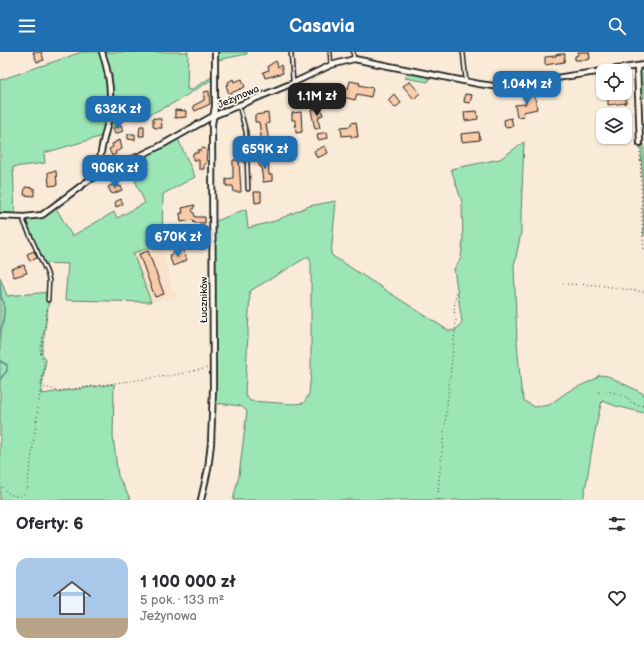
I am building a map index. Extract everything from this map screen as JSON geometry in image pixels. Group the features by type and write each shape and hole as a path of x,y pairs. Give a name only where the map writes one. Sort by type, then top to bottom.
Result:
{"street":[{"path":"100,175 100,163 110,103 107,67 102,52"},
{"name":"Łuczników","path":"201,500 208,469 211,443 213,116 215,107 215,52"},
{"name":"Jeżynowa","path":"0,216 24,217 42,215 78,188 100,175 160,146 213,116 293,83 331,65 354,59 496,87 508,87 644,65"},
{"path":"637,66 640,143"}],"lane":[{"path":"291,52 293,83"},
{"path":"330,52 331,65"},
{"path":"354,52 354,59"},
{"path":"463,52 466,82"},
{"path":"239,105 246,132 248,189"},
{"path":"24,217 24,222 47,273 48,300"}],"path":[{"path":"640,143 644,253"},
{"path":"563,284 597,284 644,292"},
{"path":"438,500 456,320 454,310 456,291"},
{"path":"0,484 6,492 15,496 21,496 27,491 44,363 40,352 48,300"},
{"path":"40,391 46,387 57,391 174,375 212,366"},
{"path":"598,392 608,391 620,394 628,398 632,403 644,406"}],"shaded area":[{"path":"162,244 172,290 177,297 151,302 133,253"}],"green space":[{"path":"82,52 101,52 105,67 109,103 103,136 44,153 45,163 13,167 15,214 0,214 0,80"},
{"path":"103,52 188,52 187,89 191,90 213,76 213,79 172,104 137,120 137,114 108,128 111,114"},
{"path":"217,52 247,52 247,54 217,60"},
{"path":"639,70 644,70 644,98 639,98"},
{"path":"413,73 429,77 428,82 405,78"},
{"path":"178,139 195,177 163,194 162,244 133,253 151,302 65,300 68,264 44,263 26,220 41,218 56,208 72,236 114,212 117,218 145,203 128,164"},
{"path":"524,142 521,233 514,266 517,342 521,389 524,401 535,407 549,405 567,392 595,379 599,375 608,376 644,394 644,413 602,401 596,425 583,500 233,500 239,475 247,411 241,406 215,403 214,222 246,209 248,228 275,221 309,206 336,201 331,255 449,331 456,330 462,322 454,269 461,258 463,240 462,202 451,169 500,159","holes":["309,256 311,263 311,372 309,394 304,403 294,404 250,401 245,395 250,291"]},
{"path":"641,144 644,144 644,236"},
{"path":"0,277 7,296 50,292 42,352 46,359 41,394 114,384 113,437 118,476 131,500 0,500"}],"building":[{"path":"33,52 41,52 44,60 37,62"},
{"path":"578,52 589,52 590,59 575,60 575,56 578,55"},
{"path":"565,54 564,62 545,65 545,57"},
{"path":"276,61 278,67 281,65 283,73 265,78 263,72 269,70 268,66"},
{"path":"233,79 234,82 242,79 245,87 229,94 226,85"},
{"path":"350,81 360,83 359,85 373,88 371,97 357,94 355,100 339,96 341,87 348,89"},
{"path":"409,82 420,93 414,99 403,86"},
{"path":"209,91 210,104 195,111 193,106 204,100 204,92"},
{"path":"534,93 537,109 523,112 524,116 517,117 515,105 526,104 524,95"},
{"path":"394,94 401,103 395,108 388,100"},
{"path":"465,94 472,95 470,103 464,102"},
{"path":"608,100 626,100 626,103 608,105"},
{"path":"321,108 323,115 319,116 318,119 320,128 315,129 311,110"},
{"path":"175,110 186,111 186,117 175,118"},
{"path":"477,111 478,119 465,121 464,112"},
{"path":"301,112 302,132 296,133 295,120 292,120 292,113"},
{"path":"268,113 269,123 266,124 269,142 262,143 259,122 255,122 255,115"},
{"path":"153,118 161,119 162,128 153,127"},
{"path":"511,118 513,126 505,127 504,120"},
{"path":"356,122 358,137 351,137 351,135 342,136 341,127 351,126 351,123"},
{"path":"121,125 123,131 115,134 113,128"},
{"path":"140,126 144,126 144,136 139,136"},
{"path":"327,132 328,138 318,140 317,134"},
{"path":"479,132 480,140 462,142 461,134"},
{"path":"128,134 135,134 135,140 128,139"},
{"path":"120,140 122,149 115,152 116,154 112,156 109,149 113,147 112,144"},
{"path":"325,146 328,153 317,158 314,151"},
{"path":"202,148 207,150 206,164 204,164 204,169 199,169 199,160 193,160 193,153 198,153 198,150 201,150"},
{"path":"259,158 268,158 269,175 272,175 272,181 263,182 261,166 259,166"},
{"path":"233,160 239,160 241,192 234,192 233,186 226,186 226,179 233,178"},
{"path":"56,171 57,185 49,186 48,172"},
{"path":"117,183 119,187 121,186 122,190 113,194 108,187"},
{"path":"25,187 34,188 34,196 24,195"},
{"path":"254,192 261,192 261,202 255,203"},
{"path":"121,199 123,204 116,207 115,202"},
{"path":"195,205 192,211 195,217 205,217 205,223 194,223 193,220 181,222 180,213 183,213 182,208"},
{"path":"197,235 198,237 200,236 203,242 192,247 188,238"},
{"path":"183,250 187,260 173,266 169,255"},
{"path":"34,251 37,258 30,261 27,254"},
{"path":"148,251 164,294 155,297 139,254"},
{"path":"24,265 27,273 14,277 11,269"}],"waterway":[{"path":"0,283 1,297 4,303 3,323 0,334"},
{"path":"0,361 7,365 7,371 0,379"}]}
